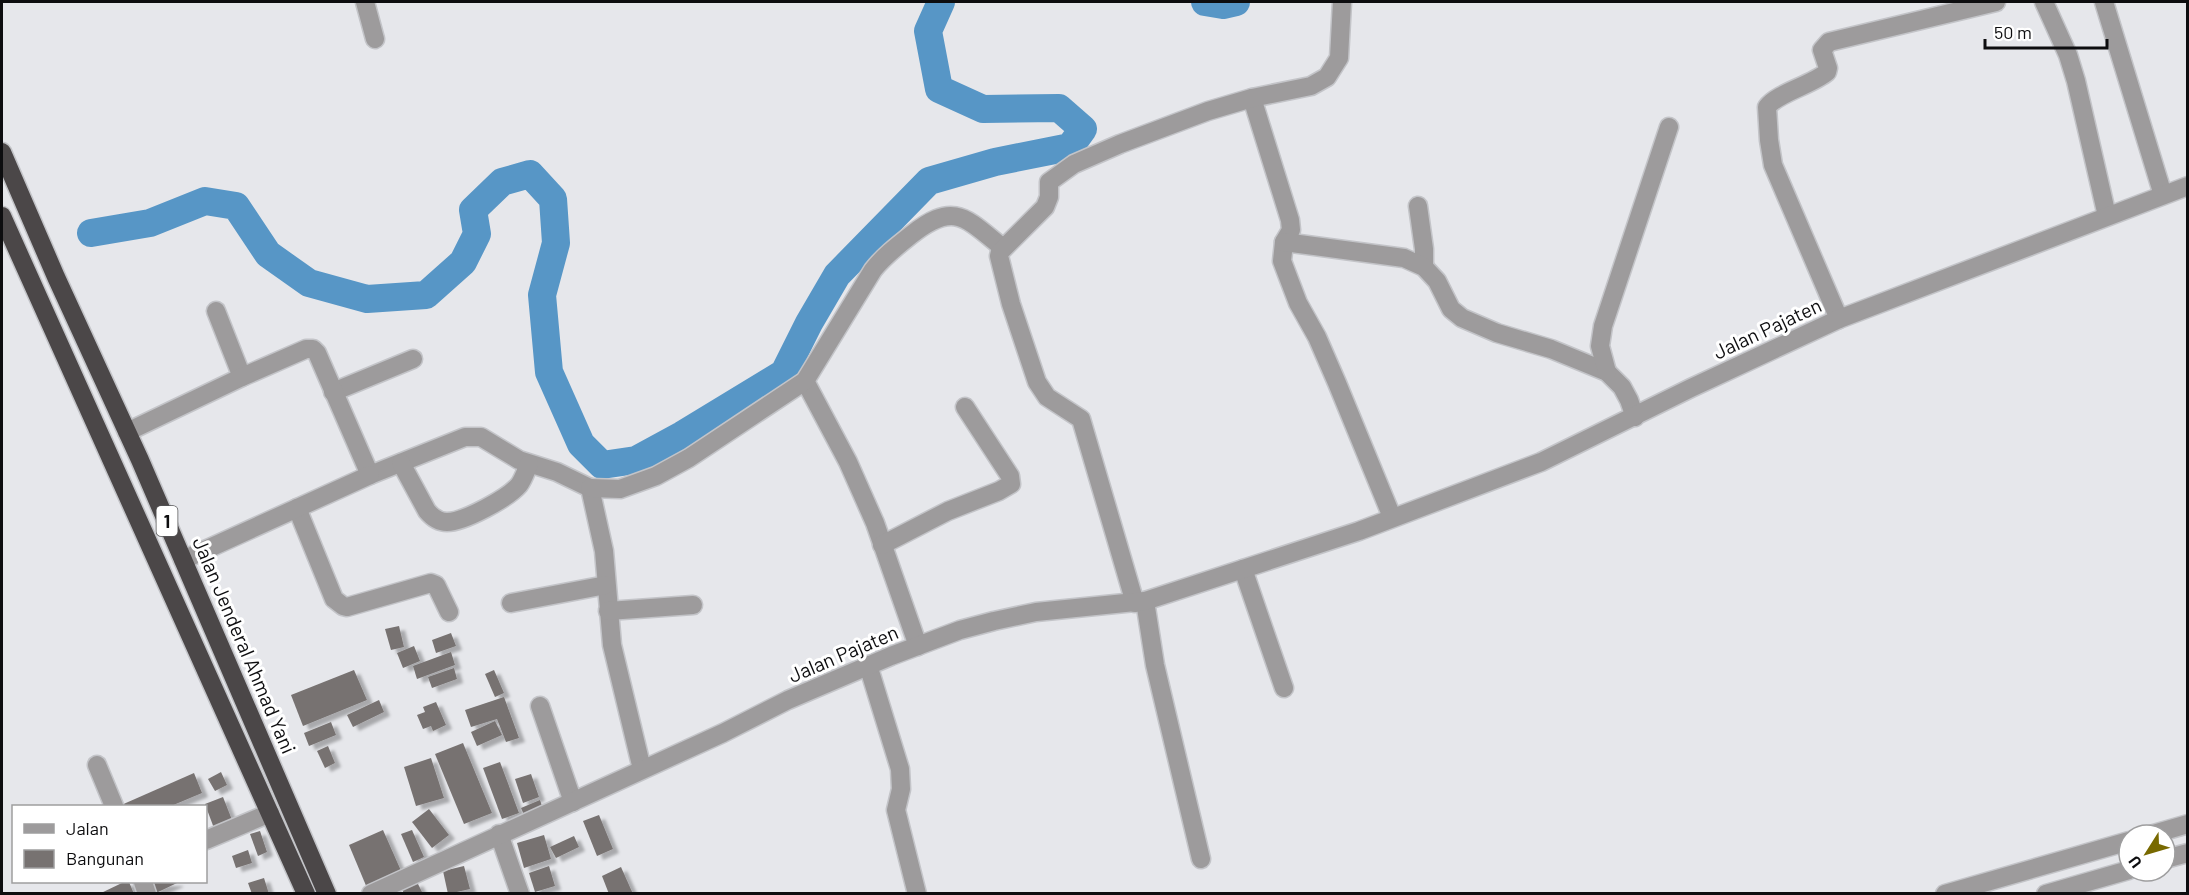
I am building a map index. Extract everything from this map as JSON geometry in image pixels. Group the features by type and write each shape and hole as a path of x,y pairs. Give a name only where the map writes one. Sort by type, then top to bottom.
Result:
{"highway":[{"name":"Jalan Jenderal Ahmad Yani","path":"2,152 127,432 327,894"},
{"name":"1","path":"2,216 306,894"}],"street":[{"path":"365,2 375,39"},
{"path":"1201,860 1140,602 1081,419 1047,397 1037,382 1011,304 999,256 1002,248 1039,213 1049,197 1049,182 1074,164 1208,111 1252,98 1311,86 1327,77 1339,58 1342,2"},
{"path":"1839,319 1773,165 1767,107 1775,99 1827,72 1828,68 1822,50 1829,42 1996,2"},
{"path":"2044,2 2068,55 2076,81 2107,216"},
{"path":"2104,2 2163,195"},
{"path":"1252,98 1290,220 1291,230 1284,242 1282,261 1298,303 1317,337 1392,517"},
{"path":"1607,372 1600,346 1603,326 1669,127"},
{"name":"Jalan Pajaten","path":"371,894 868,665 994,621 1036,612 1140,602 1365,528 1541,462 1690,388 1839,319 2187,186"},
{"path":"1418,206 1424,267"},
{"path":"183,560 370,476 465,437 476,436 512,457 557,472 590,488 620,489 656,476 689,458 805,381 873,270 883,257 926,223 943,216 962,218 1002,248"},
{"path":"1284,242 1404,258 1424,267 1437,281 1451,309 1462,318 1497,333 1551,350 1607,372 1622,387 1635,417"},
{"path":"216,311 242,377"},
{"path":"127,432 242,377 306,349 313,349 321,362 370,476"},
{"path":"333,392 413,358"},
{"path":"805,381 848,462 882,545 918,646"},
{"path":"882,545 948,511 1011,484 1010,476 965,407"},
{"path":"401,463 427,511 432,516 446,522 457,520 508,494 519,485 529,464"},
{"path":"590,488 604,551 608,611 619,678 642,769"},
{"path":"297,508 334,599 339,604 347,607 431,583 436,585 448,612"},
{"path":"1243,569 1284,688"},
{"path":"511,603 606,585"},
{"path":"608,611 693,605"},
{"path":"868,665 900,770 901,789 896,810 917,894"},
{"path":"540,706 573,802"},
{"path":"97,765 113,805"},
{"path":"207,840 270,813"},
{"path":"499,834 520,894"},
{"path":"1945,894 2117,844"},
{"path":"2046,894 2117,873"}],"building":[{"path":"399,626 404,647 391,650 385,629"},
{"path":"451,633 456,646 436,653 432,640"},
{"path":"414,646 420,661 403,668 397,653"},
{"path":"451,652 455,665 417,679 413,666"},
{"path":"454,668 457,679 432,688 428,677"},
{"path":"354,670 367,700 303,726 291,695"},
{"path":"494,670 504,693 495,697 485,674"},
{"path":"504,697 519,738 506,742 497,719 471,727 465,710"},
{"path":"379,700 384,712 353,727 347,715"},
{"path":"436,702 446,725 433,731 431,726 423,729 417,715 425,712 423,707"},
{"path":"495,721 502,735 477,746 471,732"},
{"path":"331,722 336,735 309,746 304,733"},
{"path":"463,743 492,813 464,824 435,754"},
{"path":"328,746 335,763 325,768 317,751"},
{"path":"431,758 444,798 416,806 404,767"},
{"path":"500,762 519,813 502,819 483,768"},
{"path":"221,772 227,785 215,791 208,779"},
{"path":"194,773 202,793 173,805 121,805"},
{"path":"531,774 539,797 523,803 515,779"},
{"path":"223,797 234,825 215,831 205,804"},
{"path":"540,800 543,809 525,817 521,808"},
{"path":"429,809 449,835 432,848 412,822"},
{"path":"599,815 613,849 597,856 583,821"},
{"path":"383,830 402,873 367,888 349,845"},
{"path":"412,830 424,857 413,862 401,834"},
{"path":"260,831 267,852 258,856 250,834"},
{"path":"544,835 551,859 524,868 517,843"},
{"path":"574,836 579,847 556,858 550,847"},
{"path":"248,850 252,863 236,868 232,856"},
{"path":"464,866 470,889 448,894 443,871"},
{"path":"549,866 555,886 535,892 529,873"},
{"path":"621,867 633,894 609,894 602,876"},
{"path":"264,878 269,894 252,894 248,883"},
{"path":"417,882 422,892 404,894 402,889"},
{"path":"122,883 129,883 134,894 99,894"},
{"path":"151,883 177,883 156,893"}],"waterway":[{"path":"91,233 150,223 205,201 236,206 268,254 309,283 367,299 426,295 463,262 477,234 473,210 502,182 530,174 553,199 556,243 542,295 549,372 581,444 602,465 636,460 784,373 837,275 929,181 995,162 1070,147 1083,129 1059,108 983,109 939,89 928,31 941,2"},
{"path":"1205,2 1223,5 1236,2"}]}
